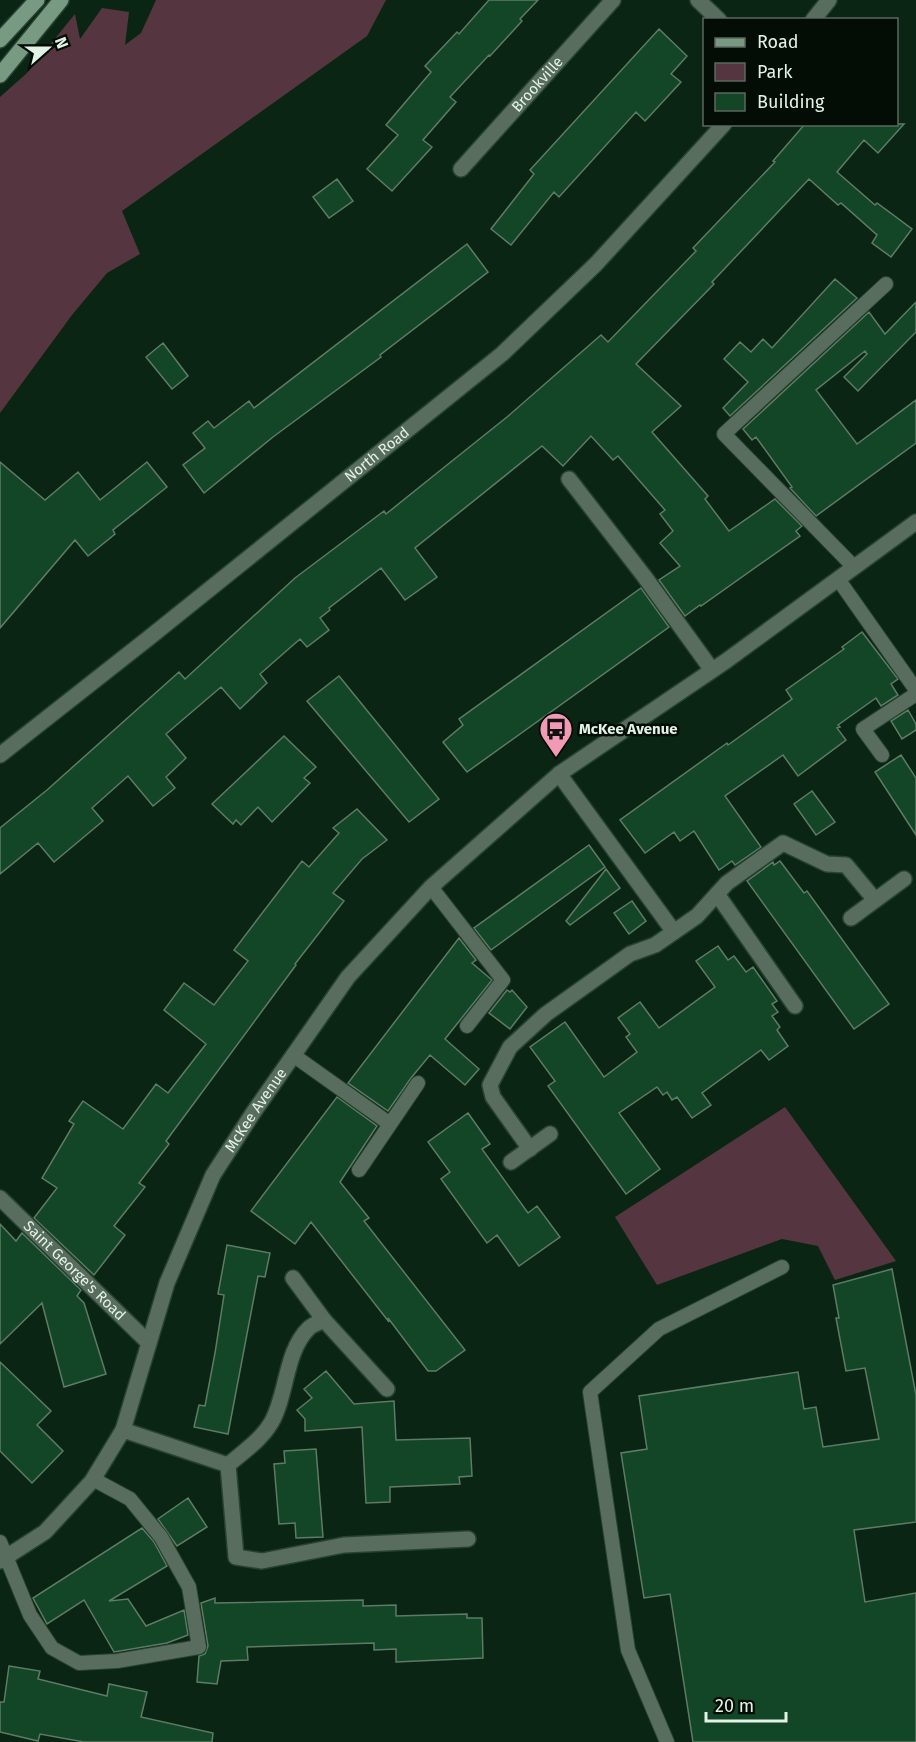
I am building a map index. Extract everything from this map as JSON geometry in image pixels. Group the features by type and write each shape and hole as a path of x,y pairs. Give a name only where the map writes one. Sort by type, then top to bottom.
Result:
{"main road":[{"path":"0,40 37,0"},
{"path":"0,75 61,0"}],"street":[{"name":"Brookville","path":"461,169 613,0"},
{"path":"698,0 717,18"},
{"path":"815,18 829,0"},
{"name":"North Road","path":"0,755 502,354 596,264 722,126"},
{"path":"569,478 639,568 712,670"},
{"name":"McKee Avenue","path":"4,1559 45,1532 93,1479 123,1430 167,1283 213,1175 348,977 431,887 559,774 712,670 916,522"},
{"path":"559,774 674,932"},
{"path":"530,1149 493,1097 490,1085 510,1047 546,1014 630,954 654,945 697,916 727,883 783,843 827,864 846,865 875,900"},
{"path":"850,918 904,879"},
{"path":"717,894 795,1006"},
{"path":"511,1162 550,1134"},
{"name":"Saint George's Road","path":"0,1198 149,1343"},
{"path":"293,1278 324,1320 387,1389"},
{"path":"228,1465 261,1437 272,1422 281,1400 295,1348 308,1329 324,1320"},
{"path":"123,1430 228,1465"},
{"path":"228,1465 236,1557 262,1561 344,1545 468,1539"}],"lane":[{"path":"854,567 724,434 886,284"},
{"path":"837,579 916,692 863,729 882,755"},
{"path":"431,887 503,980 467,1026"},
{"path":"293,1055 390,1124"},
{"path":"359,1170 418,1083"},
{"path":"667,1742 628,1650 590,1392 659,1329 782,1267"},
{"path":"0,1542 4,1559 30,1615 52,1648 79,1663 117,1661 200,1647 189,1587 160,1537 130,1499 93,1479"}],"green space":[{"path":"156,0 386,0 367,36 122,211 140,254 107,273 72,315 0,413 0,97 27,73 75,14 80,39 102,8 129,12 125,45 141,33"},
{"path":"785,1107 896,1261 835,1280 818,1246 782,1239 657,1285 615,1217"}],"building":[{"path":"489,0 538,0 520,19 522,21 450,97 456,102 423,140 432,147 392,191 367,169 398,135 386,125 431,72 425,66 457,32 459,34"},
{"path":"659,29 687,56 671,74 681,82 645,121 636,112 559,197 554,192 511,245 491,229 534,174 530,170"},
{"path":"898,124 904,124 878,153 864,140 837,172 875,205 877,203 912,229 891,257 872,243 877,235 841,203 838,205 809,179 712,282 714,284 636,364 681,406 652,432 708,496 705,499 729,531 775,499 802,526 796,531 800,536 685,616 659,580 680,566 660,543 673,531 660,514 665,510 618,456 613,460 591,436 563,466 542,446 415,548 437,577 405,600 381,568 329,608 330,610 320,618 329,630 307,647 300,639 260,674 267,683 240,709 221,687 166,734 186,758 166,777 175,788 153,806 128,776 92,808 103,821 54,862 38,843 0,874 0,828 47,790 179,672 185,679 295,578 384,511 386,514 507,417 601,335 608,342 696,251 693,248 775,162 773,161 803,126 898,126"},
{"path":"337,179 353,201 329,218 313,197"},
{"path":"467,244 488,272 380,355 381,357 273,437 204,493 183,465 205,448 193,433 208,421 214,428 249,401 254,408"},
{"path":"835,279 857,298 730,416 723,408 748,382 724,359 740,342 751,352 763,339 772,348"},
{"path":"916,302 916,332 858,391 844,377 867,354 865,351 816,390 857,444 916,400 916,443 816,516 790,488 792,487 756,437 752,440 743,429 869,312 885,334"},
{"path":"163,343 188,376 172,389 146,357"},
{"path":"0,462 45,500 78,472 100,500 147,462 167,487 113,530 115,534 88,556 75,540 0,628"},
{"path":"641,588 669,627 467,772 443,742 463,725 459,719"},
{"path":"862,632 898,679 891,684 898,695 881,706 876,698 838,725 840,727 837,728 846,740 798,776 783,755 725,796 761,847 735,865 732,861 719,870 694,831 680,841 674,832 645,853 620,820 792,699 786,690 844,649 842,647"},
{"path":"339,676 439,799 409,822 307,701"},
{"path":"908,710 916,724 916,730 902,739 891,721"},
{"path":"284,736 316,767 304,778 310,783 272,822 258,807 241,825 236,820 233,824 212,804"},
{"path":"901,755 916,778 916,835 875,772"},
{"path":"812,791 835,822 816,835 794,804"},
{"path":"357,809 387,840 362,859 333,893 344,901 295,964 166,1141 169,1144 139,1183 145,1187 114,1226 125,1235 94,1275 34,1218 57,1188 42,1178 74,1124 69,1121 83,1101 123,1129 156,1084 168,1093 206,1044 164,1010 184,983 214,1005 248,961 234,950 302,861 309,867 339,833 333,828"},
{"path":"589,845 605,867 491,950 474,928"},
{"path":"780,861 804,893 807,891 889,1004 854,1029 747,881 773,862 774,865"},
{"path":"606,869 620,888 570,925 566,921"},
{"path":"632,901 646,921 629,934 614,913"},
{"path":"459,938 476,960 472,963 492,980 445,1039 479,1069 465,1085 430,1055 388,1111 348,1083"},
{"path":"718,946 728,960 734,956 746,972 753,967 777,1001 772,1004 778,1012 772,1016 780,1027 777,1030 788,1046 769,1060 761,1050 702,1093 711,1105 692,1118 677,1097 672,1100 667,1092 663,1095 657,1087 619,1113 660,1169 626,1194 548,1086 555,1081 530,1047 565,1022 604,1077 637,1052 626,1037 630,1034 618,1018 640,1002 659,1028 715,987 696,961"},
{"path":"507,990 510,992 512,990 527,1007 510,1029 489,1013"},
{"path":"337,1097 377,1126 340,1182 369,1218 364,1221 465,1350 436,1371 428,1371 311,1222 295,1244 251,1211"},
{"path":"468,1113 490,1144 482,1149 528,1213 537,1206 560,1237 519,1266 497,1235 487,1243 441,1179 450,1172 428,1142"},
{"path":"0,1224 16,1241 22,1233 81,1290 77,1296 84,1303 106,1374 64,1387 42,1303 0,1344"},
{"path":"227,1245 270,1253 265,1277 258,1276 228,1434 194,1427 199,1405 205,1406 215,1353 224,1295 218,1294"},
{"path":"892,1269 916,1395 916,1522 854,1530 865,1602 916,1593 916,1742 693,1742 670,1594 644,1598 621,1453 647,1449 639,1396 798,1372 804,1409 816,1407 823,1447 879,1439 865,1368 846,1371 836,1318 839,1318 833,1285"},
{"path":"0,1362 51,1411 37,1425 63,1451 32,1483 0,1451"},
{"path":"326,1371 354,1404 394,1401 396,1440 470,1438 472,1476 459,1477 460,1484 390,1487 390,1502 366,1503 362,1427 305,1431 305,1419 297,1410 312,1398 304,1389"},
{"path":"316,1449 323,1537 296,1538 295,1523 279,1524 274,1464 285,1463 284,1451"},
{"path":"188,1498 207,1527 177,1546 158,1519"},
{"path":"142,1528 154,1542 167,1566 109,1601 128,1599 146,1626 184,1610 188,1635 167,1643 114,1652 84,1600 47,1624 33,1598"},
{"path":"215,1598 215,1603 363,1600 363,1606 396,1605 396,1616 467,1614 467,1618 482,1618 483,1658 396,1662 396,1649 374,1650 374,1643 247,1647 248,1660 221,1661 217,1684 197,1682 199,1656 205,1654 208,1646 201,1603"},
{"path":"9,1666 40,1671 38,1679 107,1696 109,1684 147,1692 141,1717 213,1733 212,1742 84,1742 40,1734 38,1741 0,1732 0,1702 4,1702"}],"place":[{"name":"McKee Avenue","path":"556,758"}]}
